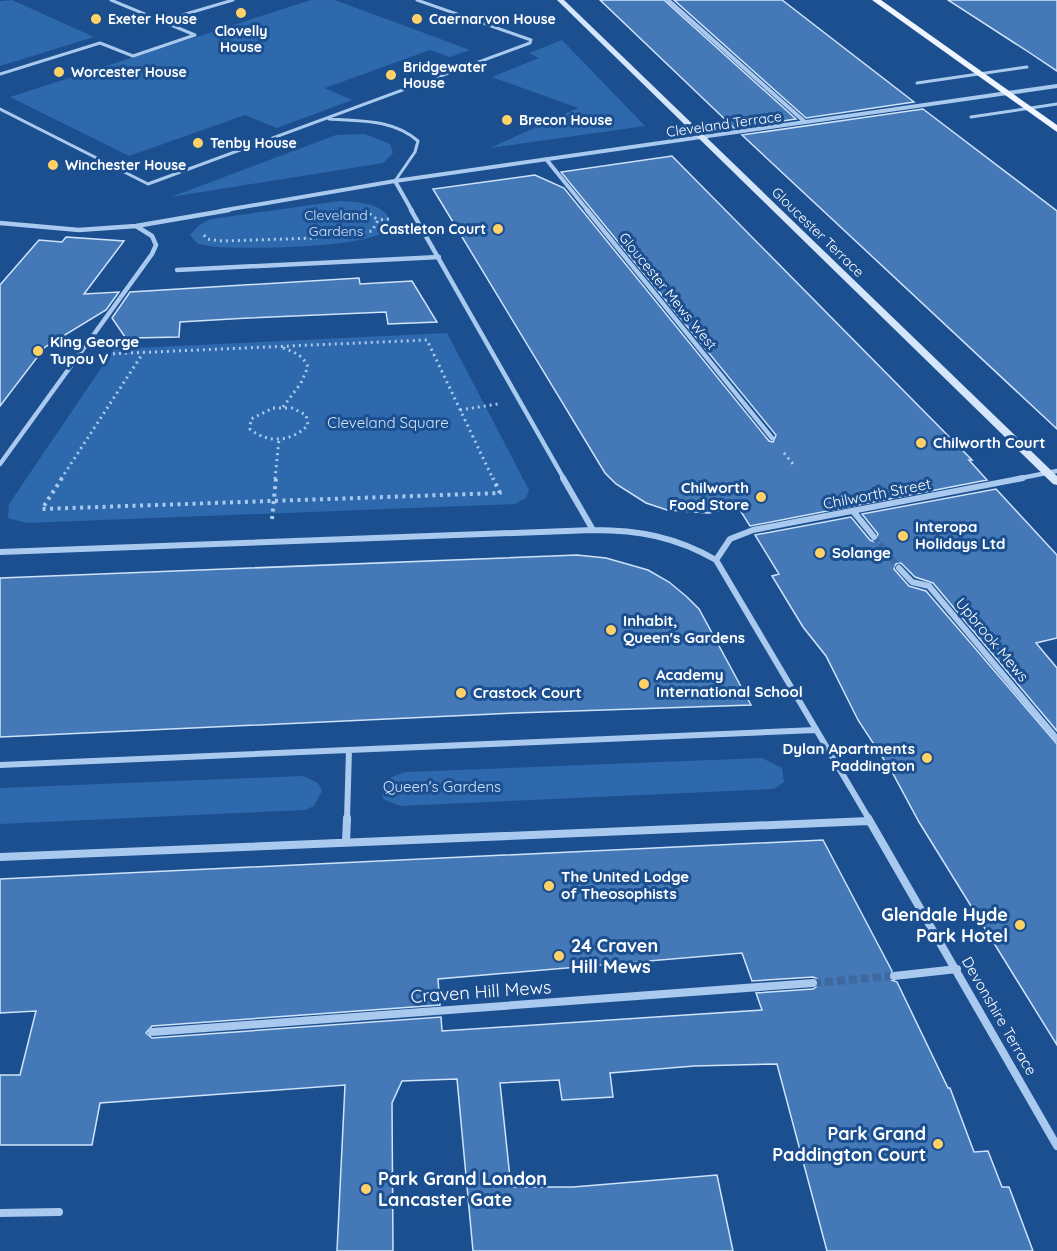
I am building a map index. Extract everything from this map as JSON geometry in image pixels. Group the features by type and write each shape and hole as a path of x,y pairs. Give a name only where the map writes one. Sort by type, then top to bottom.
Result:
{"main road":[{"path":"876,0 1057,129"}],"street":[{"name":"Gloucester Terrace","path":"560,0 1052,472 1057,482"},
{"path":"668,0 805,122"},
{"name":"Cleveland Terrace","path":"395,181 1057,86"},
{"name":"Gloucester Mews West","path":"546,159 772,438"},
{"path":"0,223 79,230 136,226 395,181 593,530"},
{"path":"0,464 141,272 156,245 152,236 136,226"},
{"path":"177,270 439,257"},
{"name":"Chilworth Street","path":"716,560 722,545 729,537 1052,472"},
{"path":"853,511 874,537"},
{"path":"0,552 621,529 665,535 686,542 716,560"},
{"name":"Devonshire Terrace","path":"716,560 957,969 1057,1146"},
{"name":"Upbrook Mews","path":"899,568 912,582 930,586 1057,739"},
{"path":"0,765 816,730"},
{"path":"346,842 349,750"},
{"path":"0,857 869,821"},
{"path":"894,976 957,969"},
{"name":"Craven Hill Mews","path":"152,1032 813,983"},
{"path":"0,1212 59,1212"}],"lane":[{"path":"0,74 100,43 133,56 195,35 111,0"},
{"path":"162,21 233,0"},
{"path":"0,109 148,184 530,43 531,40 417,0"},
{"path":"917,83 1027,67"},
{"path":"971,117 1057,104"},
{"path":"328,119 373,123 412,134 418,141 415,152 395,181"}],"path":[{"path":"354,207 365,209 378,220 415,216"},
{"path":"337,237 372,231 378,220"},
{"path":"206,231 204,236 214,241 326,238"},
{"path":"82,352 143,353 427,340 500,493 42,509 143,353"},
{"path":"279,347 299,355 306,362 307,369 301,386 283,407"},
{"path":"460,410 521,401"},
{"path":"283,407 300,411 306,415 308,425 298,435 279,439 261,437 250,429 251,419 264,411 283,407"},
{"path":"270,542 279,439"}],"green space":[{"path":"12,0 94,37 0,66 0,1"},
{"path":"311,0 335,0 470,50 450,57 430,50 325,88 352,100 277,128 245,115 129,156 10,97"},
{"path":"562,40 645,126 490,148 578,108 492,77 539,58 529,53"},
{"path":"365,134 390,144 393,153 383,163 171,197 336,135"},
{"name":"Cleveland Gardens","path":"340,201 364,203 380,209 386,213 390,228 379,235 335,244 253,248 198,244 190,235 199,225 211,219"},
{"name":"Cleveland Square","path":"447,333 529,490 526,498 515,504 26,523 8,518 9,504 114,349"},
{"name":"Queen's Gardens","path":"762,758 782,768 784,782 774,789 400,806 383,799 382,787 387,779 405,772"},
{"path":"303,776 318,783 322,791 314,806 305,810 0,824 0,788"}],"building":[{"path":"600,0 664,0 796,119 734,128"},
{"path":"674,0 782,0 914,102 806,118"},
{"path":"948,0 1057,0 1057,71 1030,53"},
{"path":"923,109 1057,211 1057,429 742,135"},
{"path":"672,156 972,460 969,460 987,480 750,526 738,507 709,513 667,510 646,503 616,484 605,473 433,189 535,175 564,188 769,441 773,442 776,435 561,172"},
{"path":"66,237 124,241 84,294 119,292 106,310 45,347 0,406 0,285 39,240 62,242"},
{"path":"359,278 360,284 412,281 437,322 388,324 386,312 248,318 180,322 179,337 133,338 125,337 112,318 130,292"},
{"path":"996,489 1057,555 1057,638 1036,643 1057,668 1057,731 933,583 915,577 901,563 896,564 894,569 909,586 926,591 1057,744 1057,1045 919,822 892,772 858,720 826,656 803,627 772,576 779,574 755,535 851,517 870,540 875,542 878,534 862,514"},
{"path":"577,555 606,558 648,570 669,582 687,597 699,609 751,705 515,713 0,737 0,578"},
{"path":"823,840 892,971 889,979 897,982 950,1088 974,1152 988,1151 1002,1187 1009,1187 1033,1251 827,1251 777,1064 694,1066 610,1073 613,1097 562,1100 559,1080 500,1083 511,1187 573,1187 717,1175 733,1251 473,1251 457,1079 402,1081 392,1103 393,1251 337,1251 345,1085 100,1103 92,1145 0,1145 0,1075 20,1075 36,1011 0,1013 0,879","holes":["742,953 752,981 813,977 818,979 819,985 813,989 756,993 762,1010 442,1031 441,1017 152,1038 146,1033 152,1026 440,1005 438,979"]}],"tunnel":[{"path":"874,537 899,568"},
{"path":"813,983 894,976"}],"place":[{"name":"Clovelly House","path":"241,13"},
{"name":"Exeter House","path":"96,19"},
{"name":"Caernarvon House","path":"417,19"},
{"name":"Worcester House","path":"59,72"},
{"name":"Bridgewater House","path":"391,75"},
{"name":"Brecon House","path":"507,120"},
{"name":"Tenby House","path":"198,143"},
{"name":"Winchester House","path":"53,165"},
{"name":"Castleton Court","path":"498,229"},
{"name":"King George Tupou V","path":"38,351"},
{"name":"Chilworth Court","path":"921,443"},
{"name":"Chilworth Food Store","path":"761,497"},
{"name":"Interopa Holidays Ltd","path":"903,536"},
{"name":"Solange","path":"820,553"},
{"name":"Inhabit, Queen's Gardens","path":"611,630"},
{"name":"Academy International School","path":"644,684"},
{"name":"Crastock Court","path":"461,693"},
{"name":"Dylan Apartments Paddington","path":"927,758"},
{"name":"The United Lodge of Theosophists","path":"549,886"},
{"name":"Glendale Hyde Park Hotel","path":"1020,925"},
{"name":"24 Craven Hill Mews","path":"559,956"},
{"name":"Park Grand Paddington Court","path":"938,1144"},
{"name":"Park Grand London Lancaster Gate","path":"366,1189"}]}
